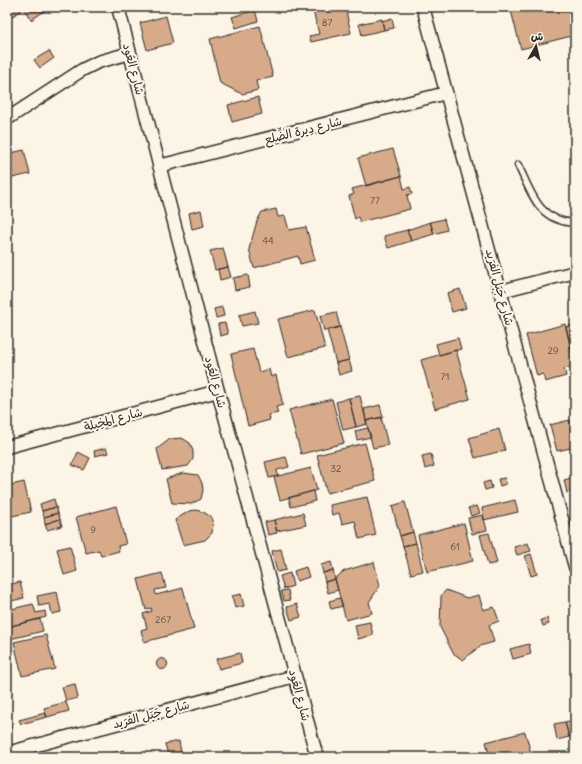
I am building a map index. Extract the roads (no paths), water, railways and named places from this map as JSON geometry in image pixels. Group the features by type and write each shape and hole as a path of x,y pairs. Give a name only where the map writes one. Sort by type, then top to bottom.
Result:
{"street":[{"name":"شارع العُود","path":"118,7 218,391 317,757"},
{"name":"شارع جَبَل الفرَيد","path":"423,7 502,291 575,567"},
{"path":"7,119 82,70 98,62 130,53"},
{"name":"شارع دِيرة الضِّلع","path":"159,166 446,93"},
{"path":"502,291 575,272"},
{"name":"شارع المخِيلة","path":"7,447 218,391"},
{"name":"شارع جَبَل الفرَيد","path":"7,753 26,753 295,676"}],"lane":[{"path":"518,165 537,204 542,210 557,220 575,223"}]}
